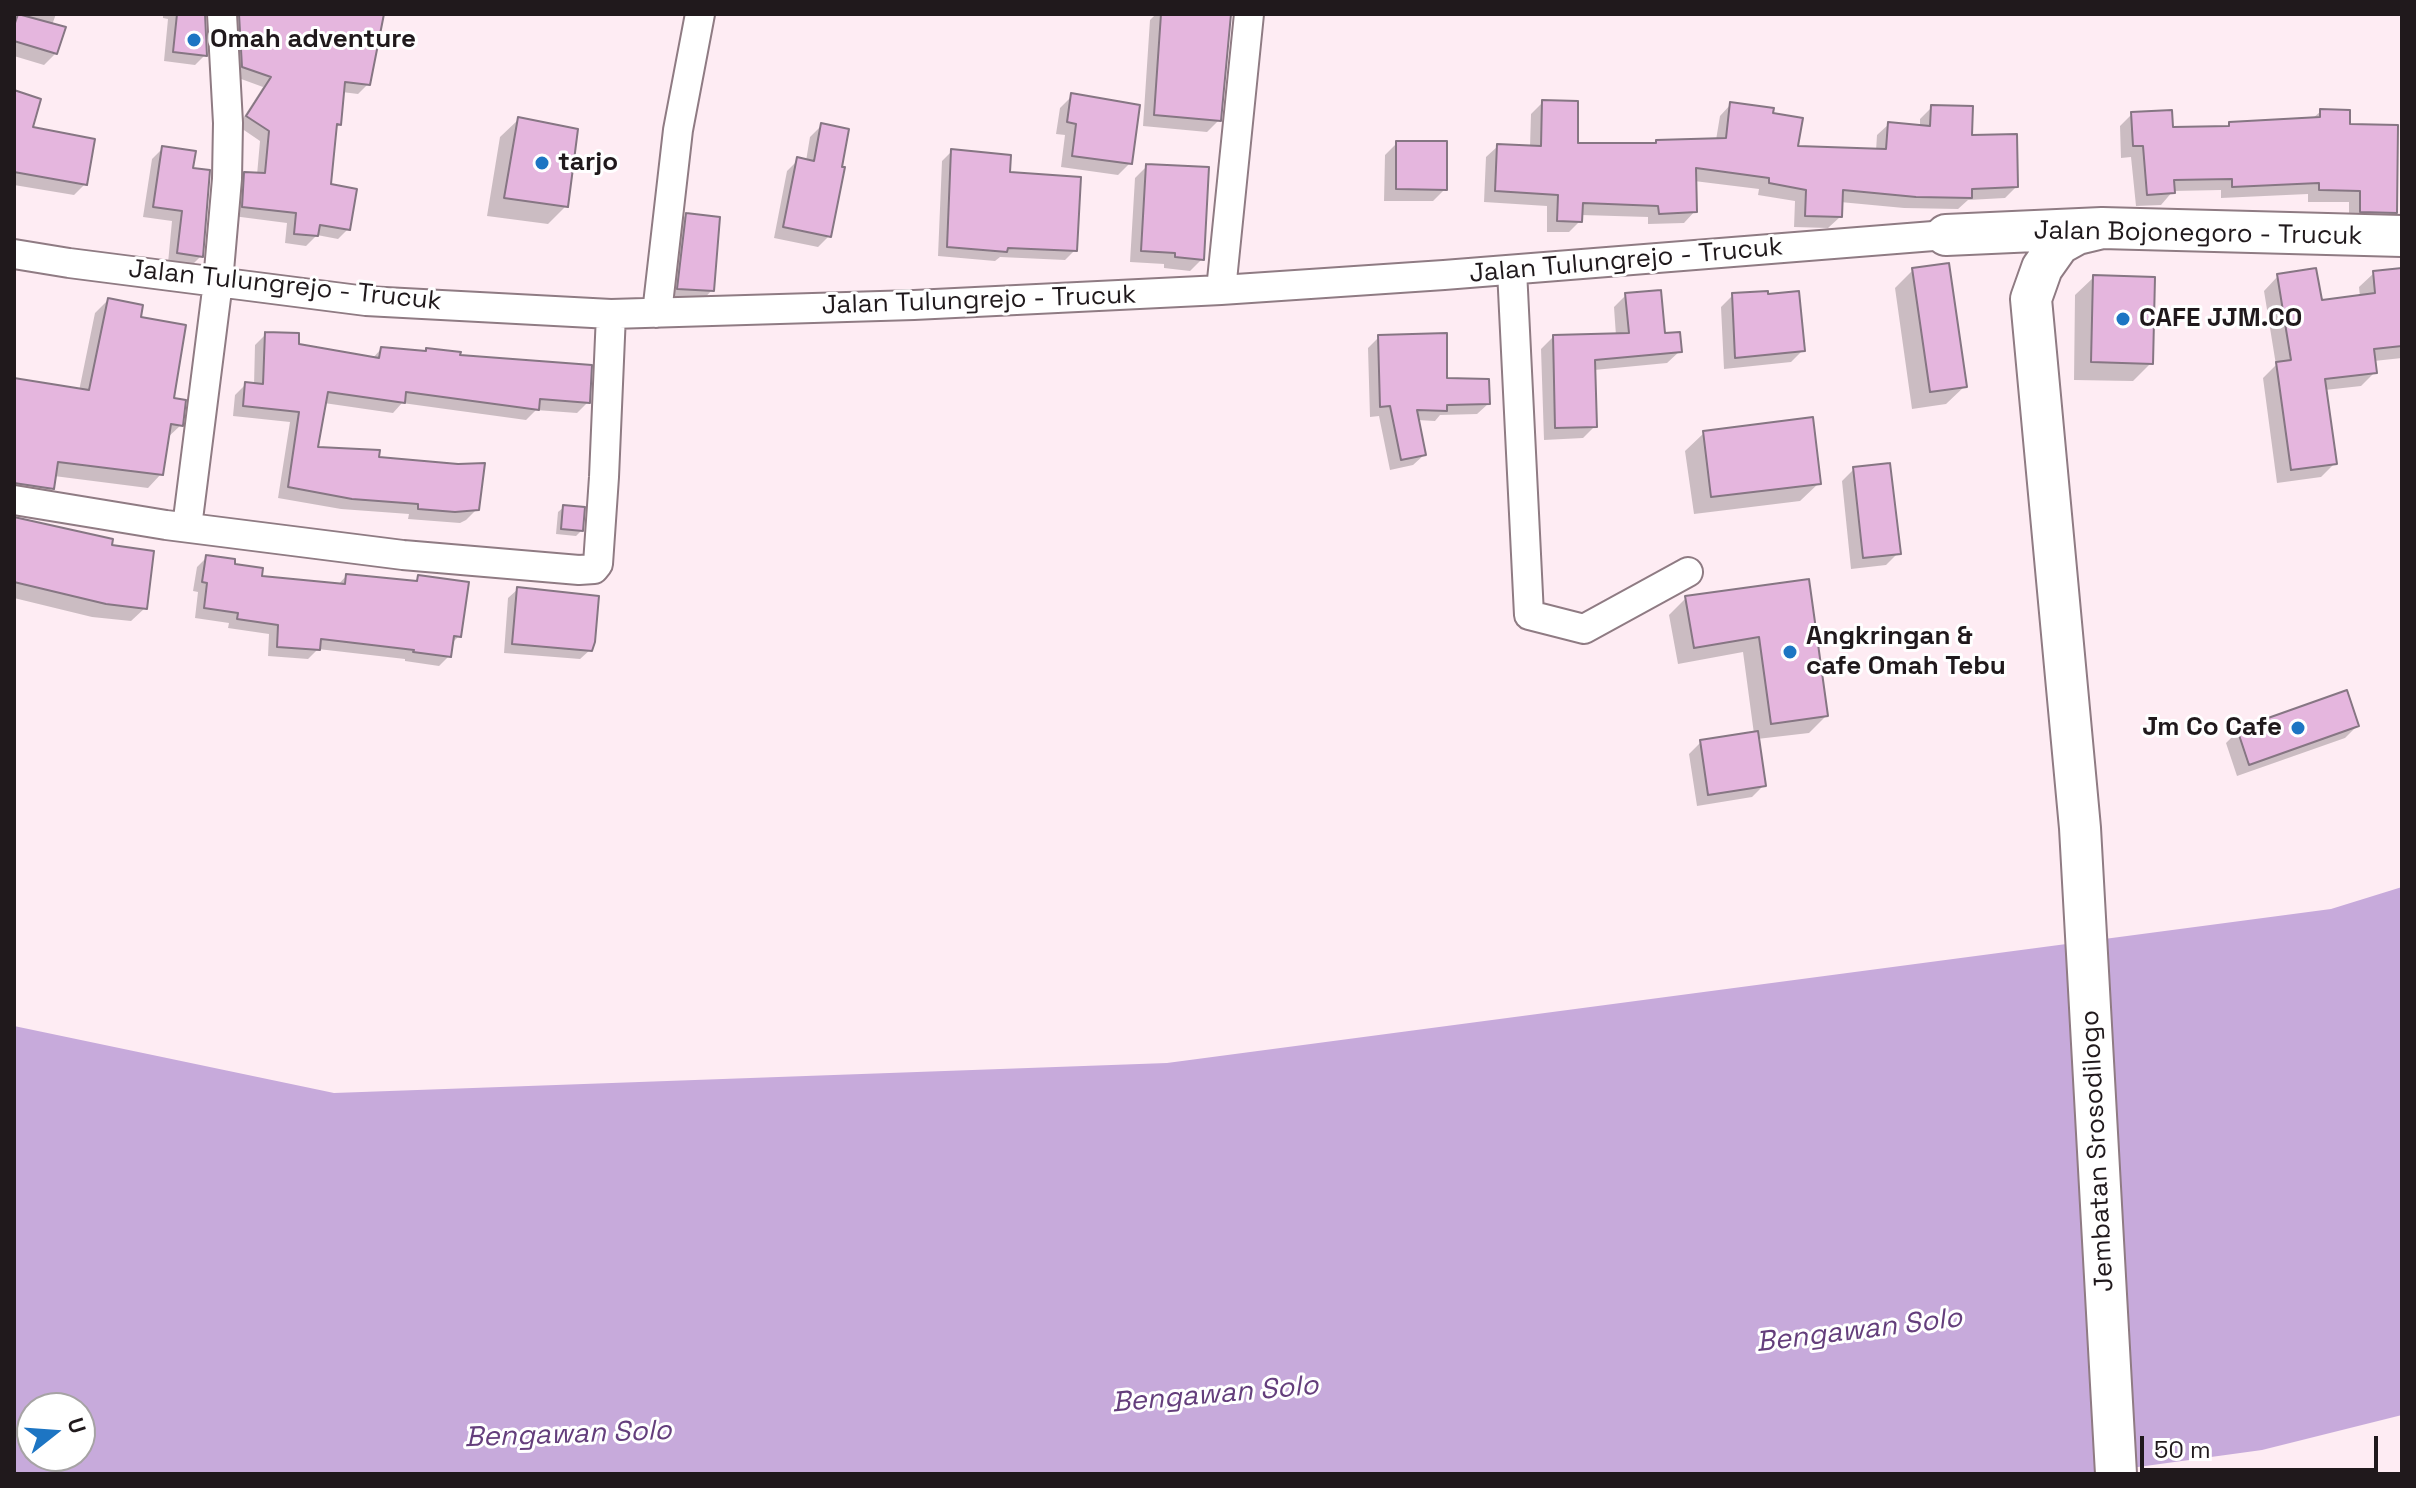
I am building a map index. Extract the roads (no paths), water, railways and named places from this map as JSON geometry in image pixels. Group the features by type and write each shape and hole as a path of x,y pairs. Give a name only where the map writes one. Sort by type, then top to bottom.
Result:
{"street":[{"path":"187,527 218,282 228,151 222,14"},
{"path":"657,313 678,130 700,14"},
{"path":"1221,290 1249,14"},
{"path":"2031,299 2042,268 2059,244 2077,234 2102,228"},
{"name":"Jalan Bojonegoro - Trucuk","path":"1946,235 2102,228 2402,236"},
{"path":"1946,235 1982,246 1998,255 2012,268 2031,299"},
{"name":"Jalan Tulungrejo - Trucuk","path":"14,254 366,301 611,314 914,305 1221,290 1946,235"},
{"path":"1512,270 1529,615 1584,629 1688,572"},
{"name":"Jembatan Srosodilogo","path":"2031,299 2080,828 2116,1474"},
{"path":"14,500 187,527 403,555 594,569 598,564 604,477 611,314"}],"water":[{"name":"Bengawan Solo","path":"2402,887 2402,1415 2262,1450 2087,1474 14,1474 14,1026 334,1093 1167,1063 2331,909"}],"place":[{"name":"Omah adventure","path":"194,40"},
{"name":"tarjo","path":"542,163"},
{"name":"CAFE JJM.CO","path":"2123,319"},
{"name":"Angkringan & cafe Omah Tebu","path":"1790,652"},
{"name":"Jm Co Cafe","path":"2298,728"}]}
